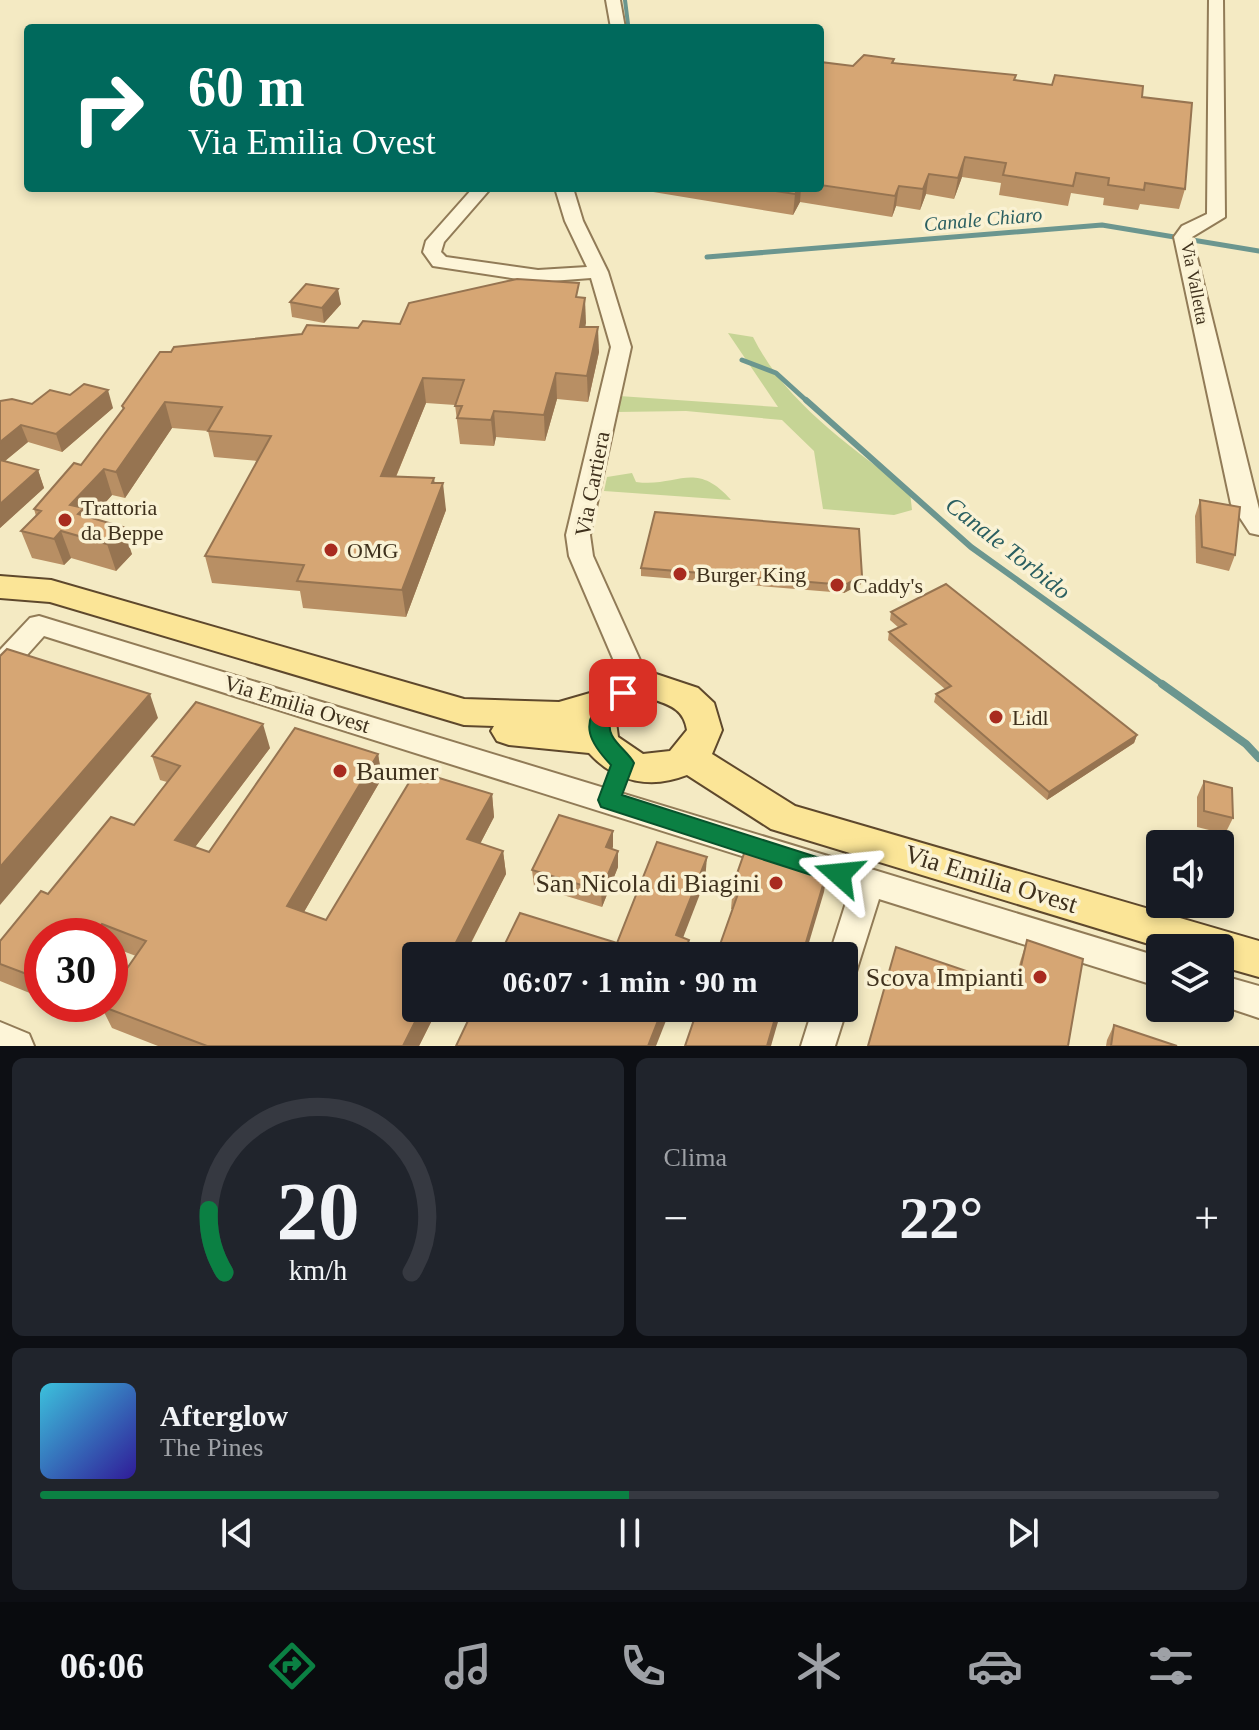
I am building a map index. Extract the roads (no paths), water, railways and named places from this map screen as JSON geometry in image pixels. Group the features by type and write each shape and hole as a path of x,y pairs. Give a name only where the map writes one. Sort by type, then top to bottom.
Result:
{"main road":[{"name":"Via Emilia Ovest","path":"10,586 51,591 464,712 559,715 625,696"},
{"path":"673,691 699,708 706,734 701,747 690,758 658,769 612,752 599,727 602,714 625,696 673,691"},
{"name":"Via Emilia Ovest","path":"464,712 483,726 612,752"},
{"name":"Via Emilia Ovest","path":"690,758 784,818 1259,959"}],"street":[{"path":"613,0 617,24"},
{"name":"Via Valletta","path":"1216,0 1216,217 1188,230 1183,239 1243,504 1259,527"},
{"path":"478,192 435,241 432,252 440,262 453,267 538,276 599,272"},
{"name":"Via Cartiera","path":"565,192 574,221 599,272 621,347 579,543 625,696"},
{"name":"Via Emilia Ovest","path":"0,667 39,625 1146,968"},
{"path":"609,800 612,752"},
{"path":"850,942 868,883"},
{"path":"1234,994 1259,1002"},
{"path":"818,1046 826,1022"},
{"path":"0,1038 17,1046"}],"waterway":[{"name":"Canale Torbido","path":"625,0 628,24"},
{"name":"Canale Chiaro","path":"707,257 1102,225 1259,251"},
{"name":"Canale Torbido","path":"742,360 776,373 808,402"},
{"name":"Canale Torbido","path":"806,400 971,547 1165,686"},
{"name":"Canale Torbido","path":"1162,684 1246,744 1259,758"}],"place":[{"name":"Trattoria da Beppe","path":"65,520"},
{"name":"OMG","path":"331,550"},
{"name":"Burger King","path":"680,574"},
{"name":"Caddy's","path":"837,585"},
{"name":"Lidl","path":"996,717"},
{"name":"Baumer","path":"340,771"},
{"name":"San Nicola di Biagini","path":"776,883"},
{"name":"Scova Impianti","path":"1040,977"}]}
